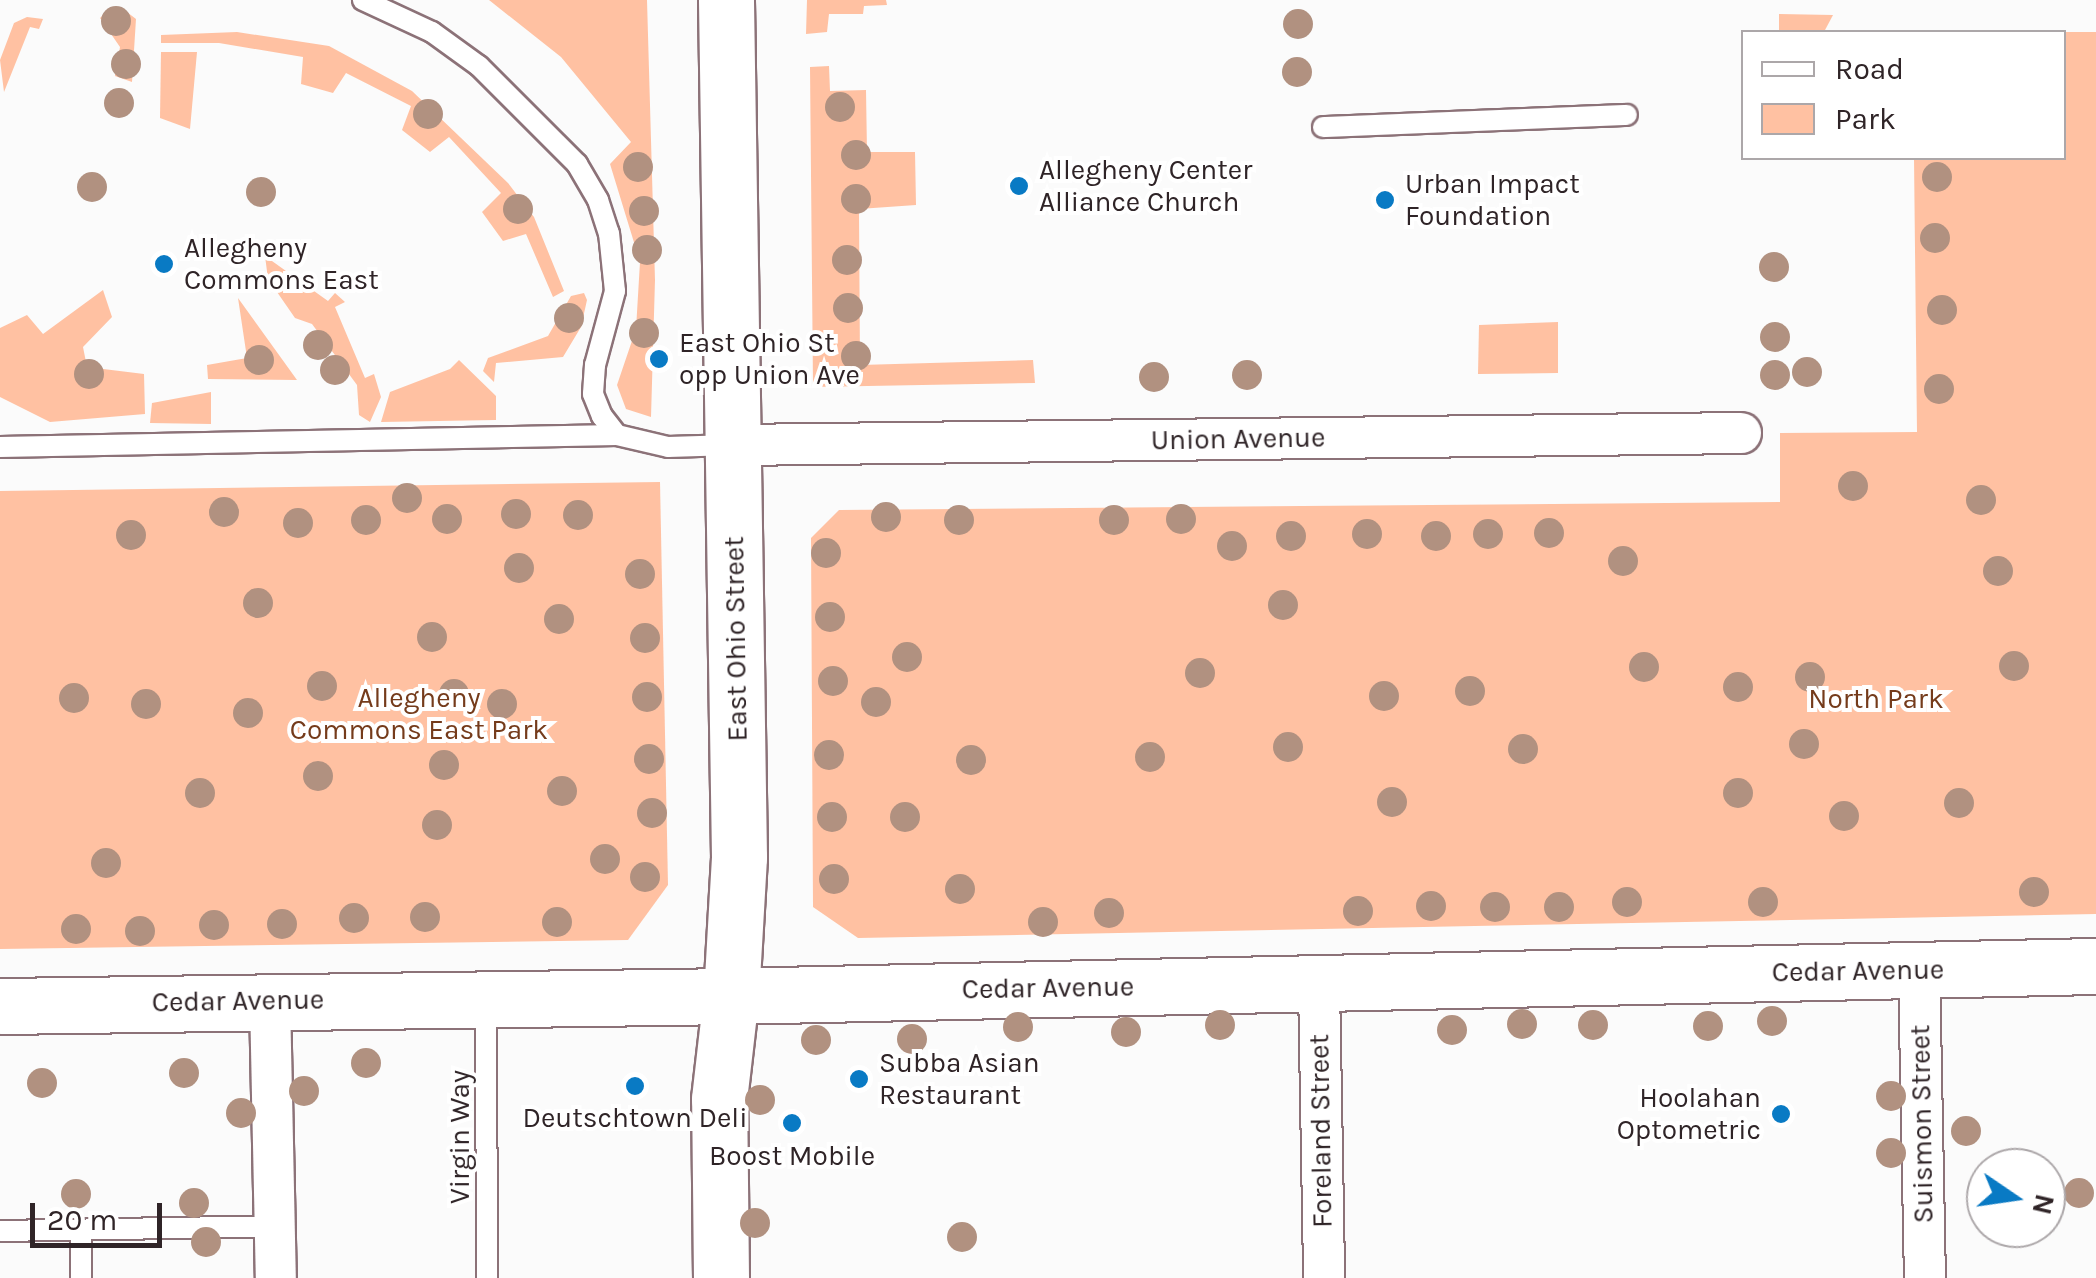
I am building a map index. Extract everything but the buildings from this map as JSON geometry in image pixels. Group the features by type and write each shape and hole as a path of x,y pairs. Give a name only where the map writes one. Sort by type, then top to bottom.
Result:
{"street":[{"name":"East Ohio Street","path":"721,1278 720,1099 739,857 726,0"},
{"name":"Union Avenue","path":"734,445 1741,433"},
{"name":"Cedar Avenue","path":"0,1006 486,996 731,996 2096,966"},
{"name":"Suismon Street","path":"1919,969 1925,1278"},
{"name":"Foreland Street","path":"1319,984 1324,1278"},
{"path":"270,1000 276,1278"}],"lane":[{"path":"363,0 432,32 479,66 577,164 598,200 608,233 616,291 595,365 593,394 602,416 618,434"},
{"path":"1323,127 1627,115"},
{"path":"0,446 618,434 668,447 734,445"},
{"name":"Virgin Way","path":"486,996 487,1278"},
{"path":"0,1231 275,1226"},
{"path":"81,1229 82,1278"}],"green space":[{"path":"489,0 647,0 655,280 651,417 626,409 617,385 636,329 640,262 610,164 631,142 561,57"},
{"path":"807,0 886,0 887,5 864,6 863,14 829,14 827,32 806,34"},
{"path":"110,8 123,9 136,19 132,82 115,76 120,47 100,18"},
{"path":"1779,14 1833,15 1825,30 1779,30"},
{"path":"27,17 43,19 39,29 30,27 4,92 0,60 14,23"},
{"path":"237,32 329,46 412,91 508,183 534,217 564,291 553,297 526,234 503,241 482,212 501,193 449,137 430,152 402,130 411,106 346,73 333,93 301,84 303,57 219,43 161,43 161,35"},
{"name":"North Park","path":"2066,32 2096,32 2096,914 858,938 813,907 811,538 839,510 1780,502 1780,433 1917,432 1914,160 2066,160"},
{"path":"161,52 197,52 190,129 160,118"},
{"path":"829,66 830,91 866,90 867,152 915,152 916,205 859,209 860,365 1033,360 1035,383 813,387 810,67"},
{"path":"265,256 328,301 335,293 345,302 335,307 365,378 374,374 381,397 370,422 359,415 357,385 312,324 295,318 268,279"},
{"path":"103,290 112,317 83,347 87,367 144,374 145,414 50,422 0,397 0,328 27,315 43,334"},
{"path":"584,293 587,300 581,327 563,357 496,363 494,382 483,371 488,358 548,336 571,296"},
{"path":"238,298 297,380 208,379 207,365 247,358"},
{"path":"1558,322 1558,373 1478,374 1479,325"},
{"path":"459,360 496,396 496,420 381,422 390,392 450,369"},
{"path":"211,392 211,424 150,423 152,403"},
{"name":"Allegheny Commons East Park","path":"660,482 668,885 628,940 0,949 0,491"}],"place":[{"name":"Allegheny Center Alliance Church","path":"1019,186"},
{"name":"Urban Impact Foundation","path":"1385,200"},
{"name":"Allegheny Commons East","path":"164,264"},
{"name":"East Ohio St opp Union Ave","path":"659,359"},
{"name":"Subba Asian Restaurant","path":"859,1079"},
{"name":"Deutschtown Deli","path":"635,1086"},
{"name":"Hoolahan Optometric","path":"1781,1114"},
{"name":"Boost Mobile","path":"792,1123"}]}
